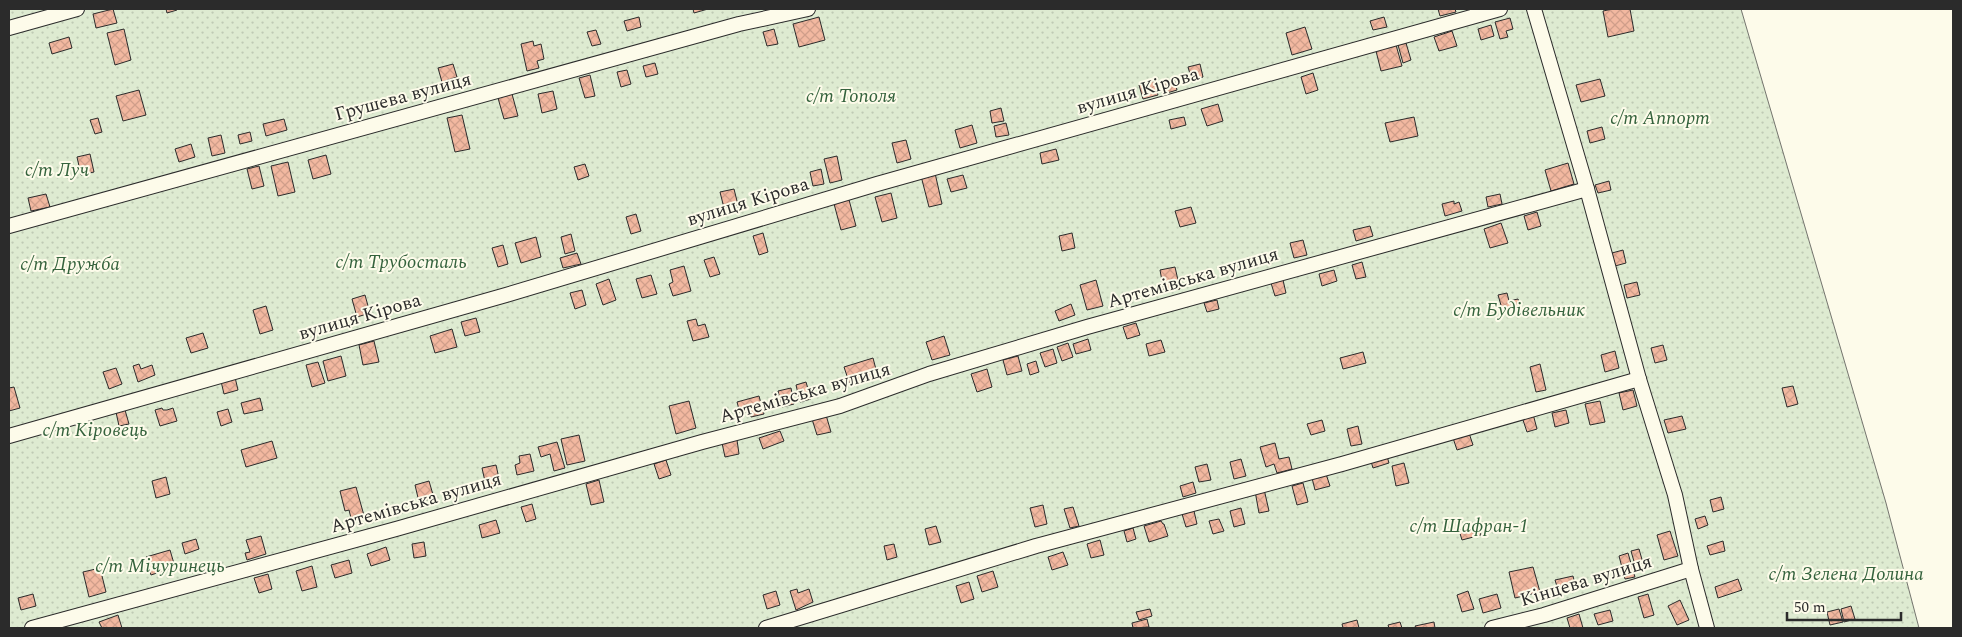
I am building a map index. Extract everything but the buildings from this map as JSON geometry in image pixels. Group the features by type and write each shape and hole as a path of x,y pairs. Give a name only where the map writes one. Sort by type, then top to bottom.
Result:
{"street":[{"path":"9,28 77,9"},
{"name":"Грушева вулиця","path":"9,226 739,24 808,9"},
{"name":"вулиця Кірова","path":"9,436 506,295 886,181 1500,9"},
{"path":"1534,9 1587,189 1639,379 1675,495 1691,569 1707,628"},
{"name":"Артемівська вулиця","path":"32,628 396,529 702,442 840,406 929,374 1087,327 1587,189"},
{"path":"766,628 1036,546 1333,466 1639,379"},
{"name":"Кінцева вулиця","path":"1492,628 1544,615 1691,569"}],"green space":[{"path":"9,9 1741,9 1886,503 1919,628 9,628"}],"park label":[{"name":"с/т Тополя","path":"851,96"},
{"name":"с/т Аппорт","path":"1660,118"},
{"name":"с/т Луч","path":"57,170"},
{"name":"с/т Трубосталь","path":"401,262"},
{"name":"с/т Дружба","path":"70,264"},
{"name":"с/т Будівельник","path":"1519,310"},
{"name":"с/т Кіровець","path":"95,430"},
{"name":"с/т Шафран-1","path":"1469,526"},
{"name":"с/т Мічуринець","path":"160,566"},
{"name":"с/т Зелена Долина","path":"1846,574"}]}
